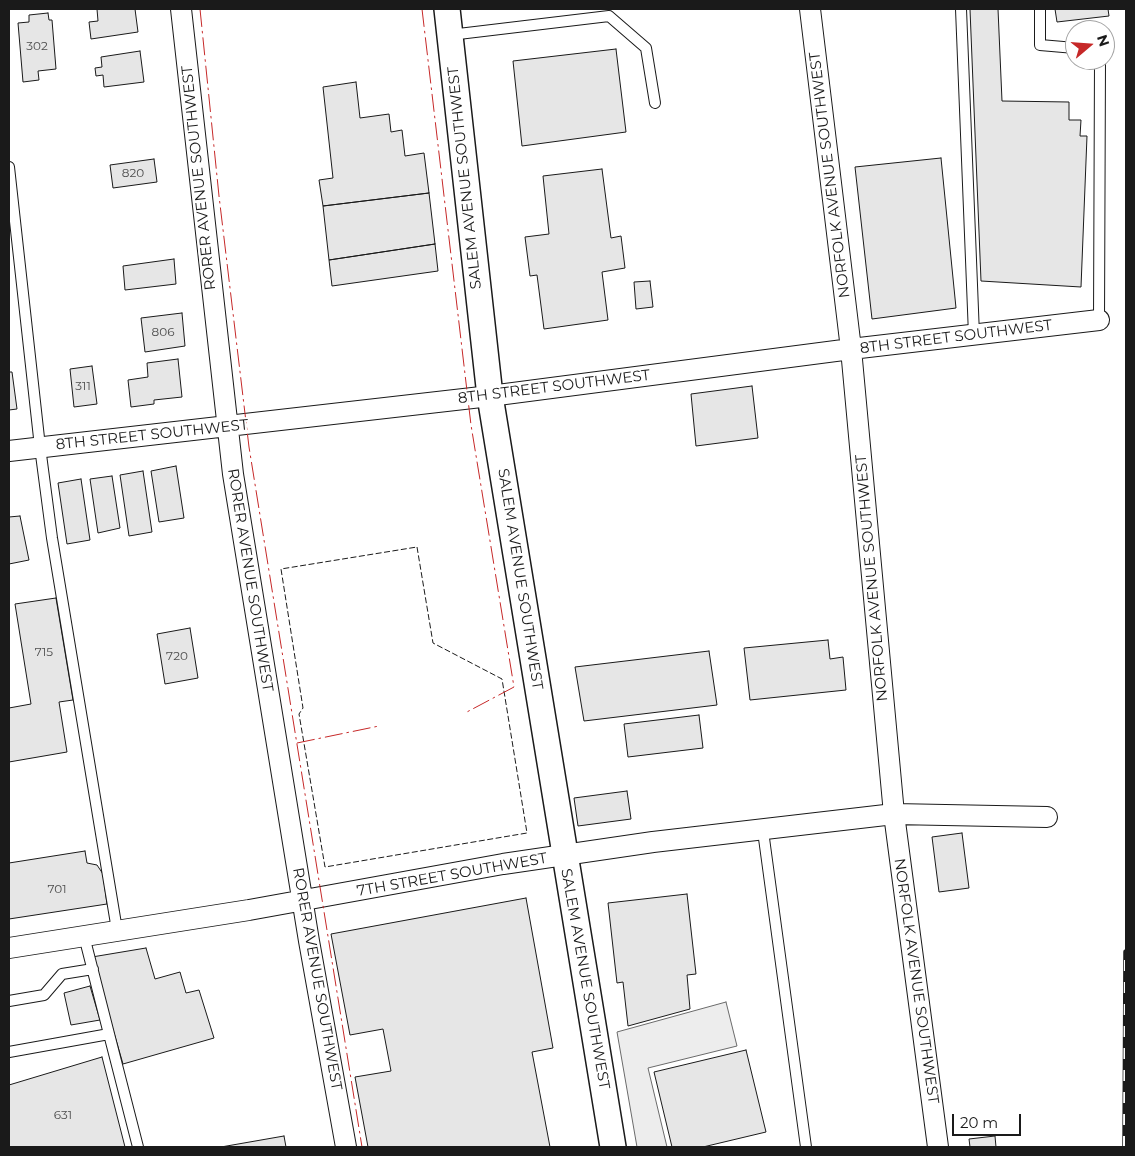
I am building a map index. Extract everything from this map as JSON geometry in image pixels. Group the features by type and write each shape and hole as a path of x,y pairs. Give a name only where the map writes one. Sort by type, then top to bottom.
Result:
{"street":[{"name":"RORER AVENUE SOUTHWEST","path":"181,9 227,427 302,900 346,1147"},
{"name":"SALEM AVENUE SOUTHWEST","path":"446,9 490,396 613,1147"},
{"name":"NORFOLK AVENUE SOUTHWEST","path":"810,9 850,349 894,814 938,1147"},
{"name":"8TH STREET SOUTHWEST","path":"9,451 490,396 850,349 1099,320"},
{"name":"7TH STREET SOUTHWEST","path":"9,948 302,900 503,864 653,842 894,814 1047,817"}],"lane":[{"path":"961,9 974,335"},
{"path":"1040,9 1040,45 1065,47"},
{"path":"449,35 609,16 646,48 655,102"},
{"path":"1099,320 1100,70"},
{"path":"9,167 52,538 117,930"},
{"path":"762,830 806,1147"},
{"path":"84,936 138,1147"},
{"path":"9,1002 44,995 62,974 92,970"},
{"path":"9,1052 109,1034"}],"shaded area":[{"path":"726,1002 737,1046 648,1068 667,1147 637,1147 617,1032"}],"building":[{"path":"97,9 135,9 138,32 91,39 89,22 98,21"},
{"path":"970,9 998,9 1002,101 1069,102 1069,120 1081,120 1080,136 1087,136 1081,287 981,281"},
{"path":"1055,9 1108,9 1109,16 1057,22"},
{"path":"48,13 49,20 52,20 56,69 38,71 39,80 23,82 18,23 29,22 29,15"},
{"path":"616,49 626,132 522,146 513,61"},
{"path":"140,51 144,82 104,87 103,75 96,76 95,68 102,67 101,57"},
{"path":"356,82 360,118 389,114 391,132 402,130 405,156 424,153 429,193 323,206 319,180 333,178 323,87"},
{"path":"941,158 956,308 872,319 855,167"},
{"path":"154,159 157,182 113,188 110,165"},
{"path":"602,169 611,238 621,236 625,268 602,272 608,320 544,329 537,275 530,276 525,237 549,234 543,176"},
{"path":"429,193 435,244 329,260 323,206"},
{"path":"435,244 438,271 332,286 329,260"},
{"path":"174,259 176,284 125,290 123,266"},
{"path":"650,281 653,307 636,309 634,282"},
{"path":"182,313 185,346 145,352 141,318"},
{"path":"178,359 182,397 154,400 154,404 131,407 128,380 148,377 147,363"},
{"path":"92,366 97,404 74,407 70,369"},
{"path":"9,372 12,372 17,409 9,410"},
{"path":"752,386 758,438 696,446 691,394"},
{"path":"176,466 184,518 159,522 151,471"},
{"path":"143,471 152,532 129,536 120,475"},
{"path":"112,476 120,528 98,533 90,479"},
{"path":"81,479 90,540 67,544 58,483"},
{"path":"20,516 29,560 9,564 9,517"},
{"path":"56,598 73,700 59,702 67,752 9,762 9,708 31,704 15,604"},
{"path":"190,628 198,678 165,684 157,634"},
{"path":"828,640 830,659 843,657 846,690 750,700 744,648"},
{"path":"709,651 717,705 584,721 575,667"},
{"path":"699,715 703,748 628,757 624,724"},
{"path":"627,791 631,819 578,826 574,798"},
{"path":"962,833 969,888 939,892 932,837"},
{"path":"85,851 87,863 97,865 103,874 107,904 9,919 9,863"},
{"path":"687,894 696,974 687,975 690,1009 628,1026 623,982 617,983 608,903"},
{"path":"526,898 553,1048 532,1052 550,1147 368,1147 355,1077 391,1071 383,1029 350,1035 331,934"},
{"path":"146,948 155,979 180,972 186,993 199,990 214,1038 123,1064 92,957"},
{"path":"90,986 100,1020 71,1025 64,993"},
{"path":"746,1050 766,1132 703,1147 672,1147 654,1072"},
{"path":"102,1057 125,1147 9,1147 9,1085"},
{"path":"284,1136 286,1147 221,1147"},
{"path":"995,1136 996,1147 970,1147 969,1139"}],"railway":[{"path":"1125,1147 1126,952"}],"fence":[{"path":"417,547 433,643 502,679 527,833 325,867 299,714 303,708 281,569 417,547"}],"power":[{"path":"200,9 219,196 249,447 362,1147"},
{"path":"422,9 471,425 514,687 465,713"},
{"path":"297,743 379,726"}]}
